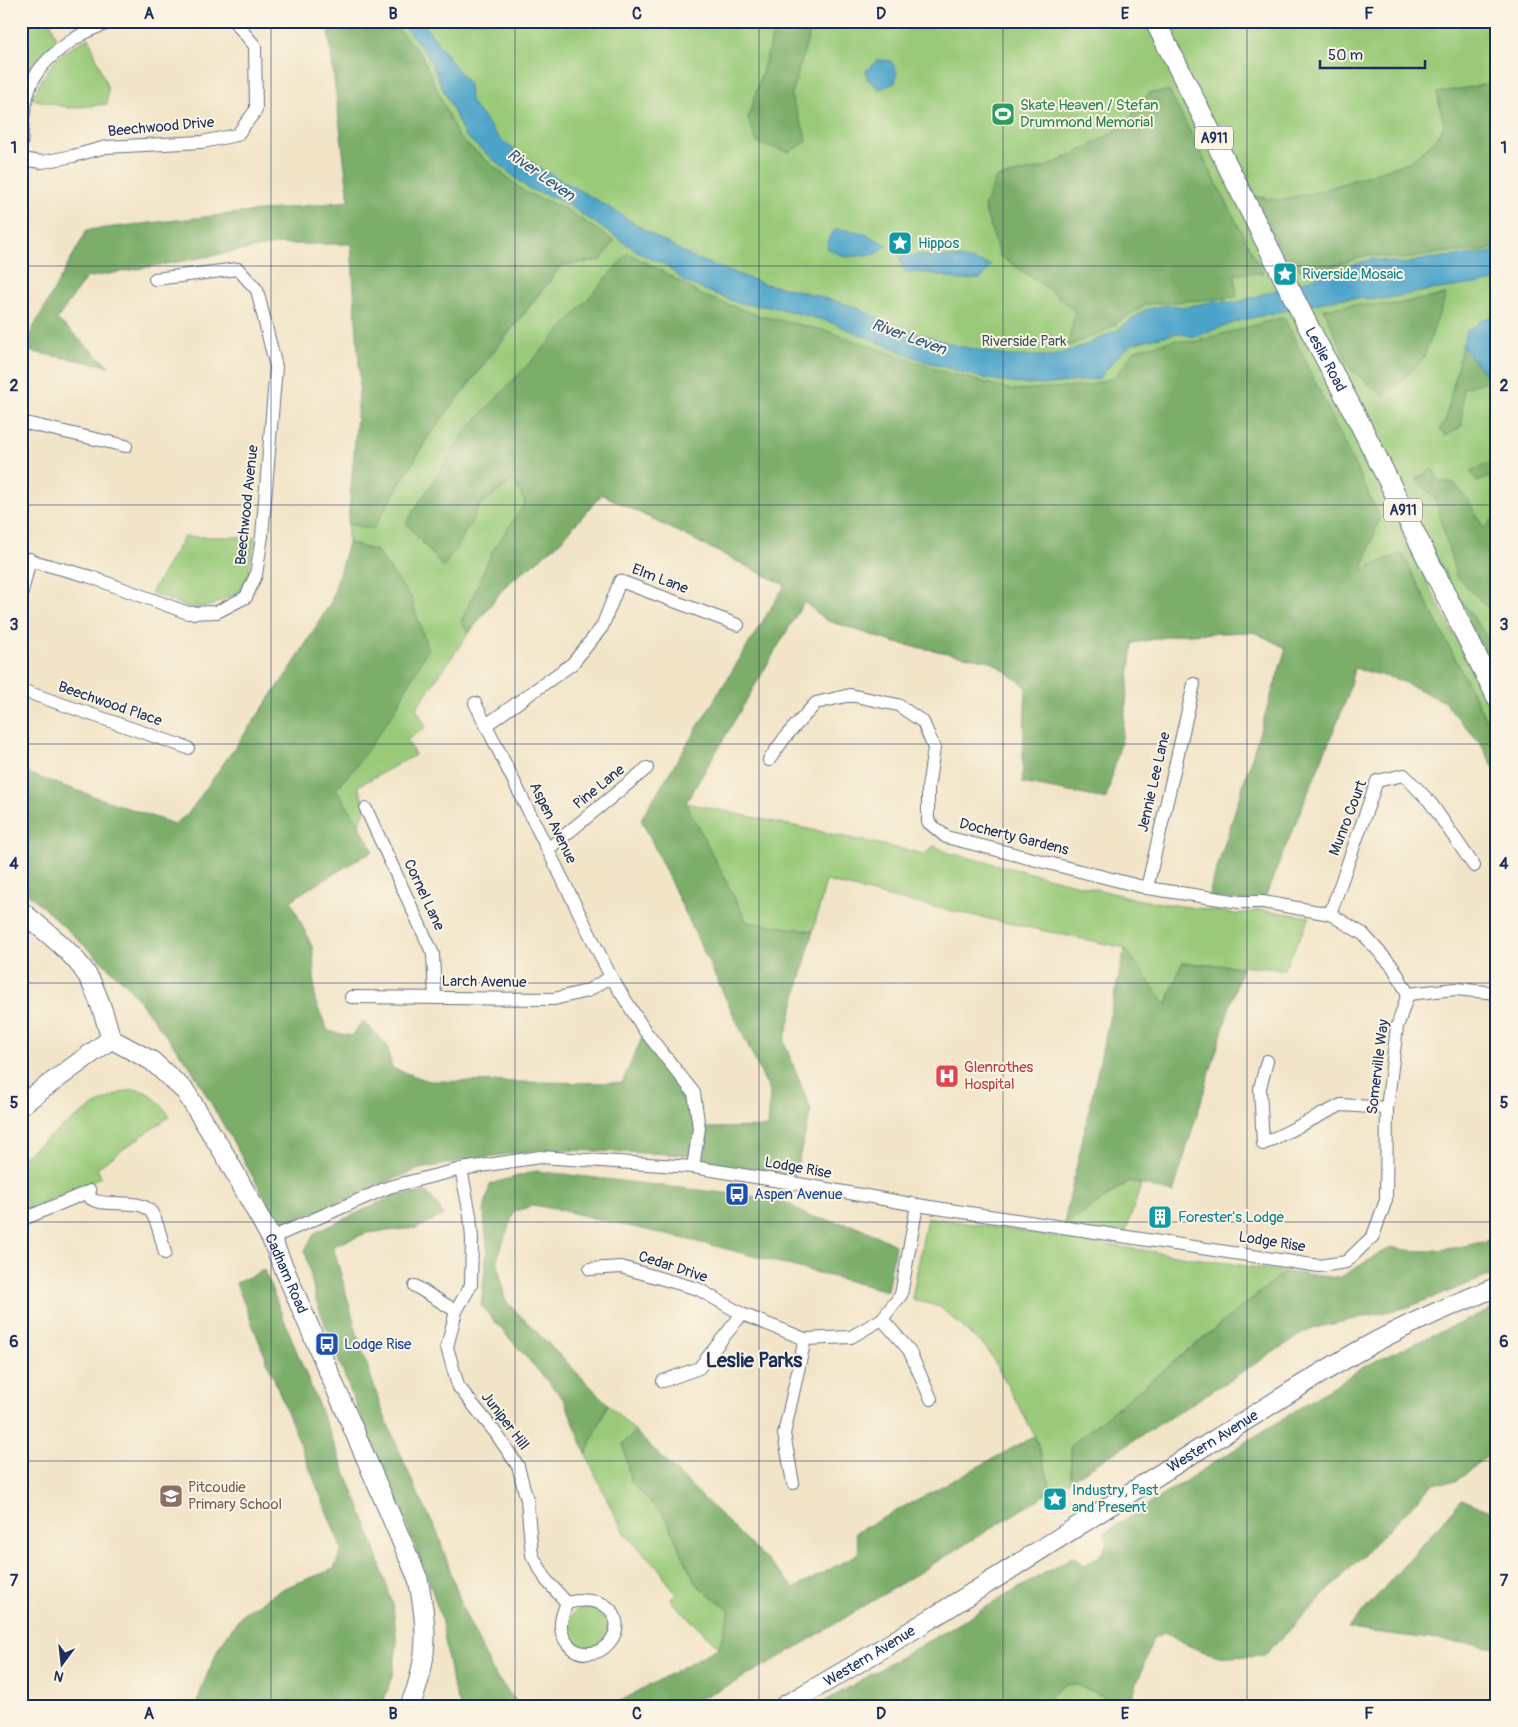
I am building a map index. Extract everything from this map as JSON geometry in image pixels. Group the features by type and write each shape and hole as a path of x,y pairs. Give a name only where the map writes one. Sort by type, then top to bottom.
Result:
{"main road":[{"name":"Leslie Road","path":"1155,21 1497,697"}],"street":[{"path":"21,145 24,106 32,82 42,67 72,40 108,22 120,21"},
{"name":"Beechwood Drive","path":"21,159 42,162 106,147 202,142 237,135 256,110 255,46 234,21"},
{"name":"Beechwood Avenue","path":"26,559 88,576 188,613 217,612 246,597 256,575 262,536 276,366 257,290 238,269 155,279"},
{"path":"21,422 126,446"},
{"path":"21,596 26,559"},
{"name":"Elm Lane","path":"486,724 572,664 602,627 620,581 738,626"},
{"name":"Jennie Lee Lane","path":"1147,888 1194,684"},
{"name":"Beechwood Place","path":"21,690 188,748"},
{"name":"Docherty Gardens","path":"768,760 786,736 816,703 850,695 898,705 923,722 934,748 928,788 928,822 946,837 1147,888"},
{"name":"Aspen Avenue","path":"475,703 612,977 645,1031 694,1093 699,1128 693,1167"},
{"name":"Pine Lane","path":"548,849 647,768"},
{"name":"Munro Court","path":"1330,914 1377,781 1404,775 1430,802 1474,866"},
{"name":"Cornel Lane","path":"366,809 433,954 435,998"},
{"path":"1147,888 1240,902 1263,902 1330,914 1362,934 1393,967 1408,994 1455,989 1497,993"},
{"path":"21,910 67,951 91,982 103,1011 110,1039 21,1105"},
{"name":"Larch Avenue","path":"351,997 554,999 587,991 612,977"},
{"name":"Somerville Way","path":"1328,1265 1346,1262 1373,1236 1386,1200 1387,1108 1397,1027 1408,994"},
{"name":"Cadham Road","path":"110,1039 152,1061 185,1091 225,1155 271,1238 418,1579 425,1620 424,1658 420,1680 410,1706"},
{"path":"1267,1061 1260,1088 1263,1144 1341,1106 1387,1108"},
{"name":"Lodge Rise","path":"271,1238 389,1187 461,1169 540,1157 693,1167 917,1205 1319,1266 1328,1265"},
{"name":"Juniper Hill","path":"461,1169 471,1223 471,1285 456,1311 447,1347 458,1386 495,1432 518,1466 526,1500 532,1556 547,1581 568,1603"},
{"path":"21,1220 88,1192 90,1199 96,1201 147,1208 152,1212 165,1253"},
{"name":"Cedar Drive","path":"590,1269 621,1267 698,1289 742,1314 806,1340 851,1337 882,1319 901,1295 917,1205"},
{"path":"415,1286 456,1311"},
{"name":"Western Avenue","path":"784,1706 854,1667 937,1616 1109,1505 1358,1351 1436,1311 1497,1287"},
{"path":"663,1381 699,1368 742,1314"},
{"path":"882,1319 909,1350 931,1399"},
{"path":"793,1483 784,1434 806,1340"},
{"path":"579,1599 591,1600 603,1604 612,1611 616,1621 615,1633 607,1646 596,1653 584,1654 572,1650 560,1628 562,1615 568,1603 579,1599"}],"green space":[{"path":"21,21 50,21 58,43 34,68 21,65"},
{"path":"327,21 391,21 422,56 458,137 526,193 564,208 614,241 601,260 562,265 428,437 373,529 348,524 360,380 351,244 279,244 86,278 57,319 109,366 21,350 87,230 349,201"},
{"name":"Riverside Park","path":"378,21 1497,21 1497,651 1458,596 1428,542 1411,550 1497,720 1497,742 1402,553 1322,665 1254,632 1182,634 1133,643 1026,686 991,661 896,643 826,620 785,585 602,494 558,544 505,586 469,633 416,708 426,727 407,740 415,755 358,786 366,809 359,824 336,789 354,769 377,551 348,543 348,524 373,528 430,434 562,265 601,260 471,168"},
{"path":"777,21 813,21 791,97 808,141 788,152 757,143 748,119"},
{"path":"89,38 108,89 107,104 70,108 32,99 54,62 69,49"},
{"path":"1497,82 1497,248 1482,251 1447,252 1403,259 1369,255 1321,270 1304,270 1286,261 1253,196 1278,200 1320,191 1411,161 1434,141 1444,125 1437,93"},
{"path":"1169,91 1263,273 1235,274 1237,297 1147,304 1106,330 1068,346 1075,311 1050,290 1000,256 984,207 996,178 1045,167 1072,155 1122,128 1149,93"},
{"path":"628,253 701,295 760,316 827,331 941,371 1013,390 1087,386 1115,377 1135,350 1175,340 1194,342 1284,317 1380,518 1362,570 1402,553 1497,742 1497,773 1480,743 1443,701 1396,679 1354,668 1347,698 1263,902 1208,897 1286,648 1254,632 1182,634 1133,643 1122,738 1106,799 1022,783 1026,686 991,661 896,643 826,620 804,602 686,803 747,922 813,931 784,1042 811,1110 793,1183 693,1167 694,1155 544,1149 460,1161 416,1170 281,1226 191,1068 127,985 21,887 21,771 174,824 188,814 291,668 331,602 348,543 377,551 411,598 428,649 392,715 354,769 336,789 359,824 373,851 306,890 291,901 313,949 315,1001 328,1031 351,1036 363,1021 387,1045 392,1068 429,1081 622,1083 645,1031 694,1093 699,1128 768,1127 770,1092 641,819 785,585 602,494 558,544 505,586 469,633 461,622 492,552 525,503 514,480 481,504 456,549 443,567 406,523 465,432 566,324"},
{"path":"1446,295 1423,359 1385,397 1350,369 1324,309 1352,305 1389,305"},
{"path":"1462,346 1482,371 1495,379 1463,388 1462,426 1446,436 1439,429 1445,422"},
{"path":"1497,459 1497,474 1477,482 1471,471"},
{"path":"1433,469 1439,481 1454,483 1466,497 1484,528 1493,519 1497,529 1497,623 1490,610 1456,576 1435,499 1416,479"},
{"path":"184,537 255,537 249,572 240,592 210,606 187,607 151,593"},
{"path":"1428,542 1458,596 1497,651 1497,686"},
{"path":"686,803 925,854 934,846 949,853 1140,900 1236,914 1261,910 1310,917 1284,969 1182,963 1166,1006 1125,948 901,900 826,881 813,931 747,923"},
{"path":"1125,948 1166,1005 1182,963 1242,967 1173,1193 1129,1181 1063,1227"},
{"path":"134,1089 150,1095 159,1102 170,1116 97,1168 101,1177 21,1212 21,1158 91,1108 120,1093"},
{"path":"536,1171 783,1200 808,1216 859,1227 895,1245 887,1291 715,1246 564,1211 534,1205 514,1212 497,1259 505,1300 608,1404 586,1454 565,1401 481,1306 487,1247 484,1211 490,1184"},
{"path":"1130,1181 1141,1185 1124,1236 1063,1227"},
{"path":"427,1192 444,1215 417,1228 367,1233 333,1246 361,1347 382,1410 415,1488 438,1534 463,1609 494,1674 520,1706 460,1706 452,1683 441,1617 425,1570 351,1393 316,1300 305,1250 315,1233 393,1196"},
{"path":"927,1217 1285,1272 1071,1445 1071,1480 1052,1491 1035,1436 988,1350 940,1307 912,1299"},
{"path":"1497,1238 1497,1273 1408,1307 1310,1329 1071,1480 1071,1445 1285,1272 1339,1278 1391,1247 1418,1251 1444,1249"},
{"path":"264,1270 369,1531 393,1605 397,1644 393,1673 382,1706 196,1706 219,1647 243,1613 284,1588 334,1569 342,1550 236,1283"},
{"path":"1497,1306 1497,1449 1455,1482 1434,1483 1265,1655 1230,1657 1214,1655 1187,1645 1165,1632 1153,1639 1129,1706 1125,1706 1075,1684 1065,1684 1039,1706 817,1706 1072,1557 1085,1565 1101,1554 1108,1542 1104,1533 1365,1366"},
{"path":"608,1404 636,1432 623,1443 631,1482 665,1517 696,1584 730,1611 719,1647 669,1599 676,1595 660,1570 626,1535 609,1504 586,1454"},
{"path":"636,1432 795,1588 860,1553 855,1533 1035,1436 1052,1491 799,1646 732,1684 682,1706 604,1706 619,1702 719,1647 730,1611 696,1584 665,1517 631,1482 623,1443"},
{"path":"1462,1499 1497,1514 1497,1647 1348,1629"},
{"path":"588,1607 599,1610 605,1616 608,1627 605,1638 599,1644 588,1647 577,1644 571,1638 568,1627 571,1616 577,1610"},
{"path":"1065,1684 1076,1684 1125,1706 1039,1706"}],"water":[{"name":"River Leven","path":"398,21 421,21 469,85 470,101 500,139 541,169 602,203 653,235 694,258 764,284 792,289 856,307 892,325 955,345 1007,356 1054,356 1083,346 1116,331 1145,310 1167,305 1186,307 1216,301 1236,303 1372,259 1405,264 1426,259 1497,252 1497,281 1383,299 1342,298 1242,320 1193,337 1178,333 1150,339 1132,344 1121,353 1098,379 1043,385 1012,383 979,377 927,362 830,322 778,308 738,303 685,282 666,265 643,255 561,200 529,189 465,136 427,54"},
{"path":"877,60 891,61 897,72 895,83 880,89 867,79 866,71"},
{"path":"836,229 860,232 888,245 876,254 845,257 827,248 829,237"},
{"path":"917,255 960,258 991,265 981,279 960,280 931,273 905,272 899,257"},
{"path":"1497,314 1497,375 1482,371 1462,346 1466,332 1483,320"}],"place":[{"name":"Skate Heaven / Stefan Drummond Memorial","path":"1003,114"},
{"name":"Hippos","path":"900,243"},
{"name":"Riverside Mosaic","path":"1285,274"},
{"name":"Glenrothes Hospital","path":"947,1076"},
{"name":"Aspen Avenue","path":"737,1194"},
{"name":"Forester's Lodge","path":"1160,1217"},
{"name":"Lodge Rise","path":"327,1344"},
{"name":"Pitcoudie Primary School","path":"171,1496"},
{"name":"Industry, Past and Present","path":"1055,1499"}],"district":[{"name":"Leslie Parks","path":"754,1360"}]}
